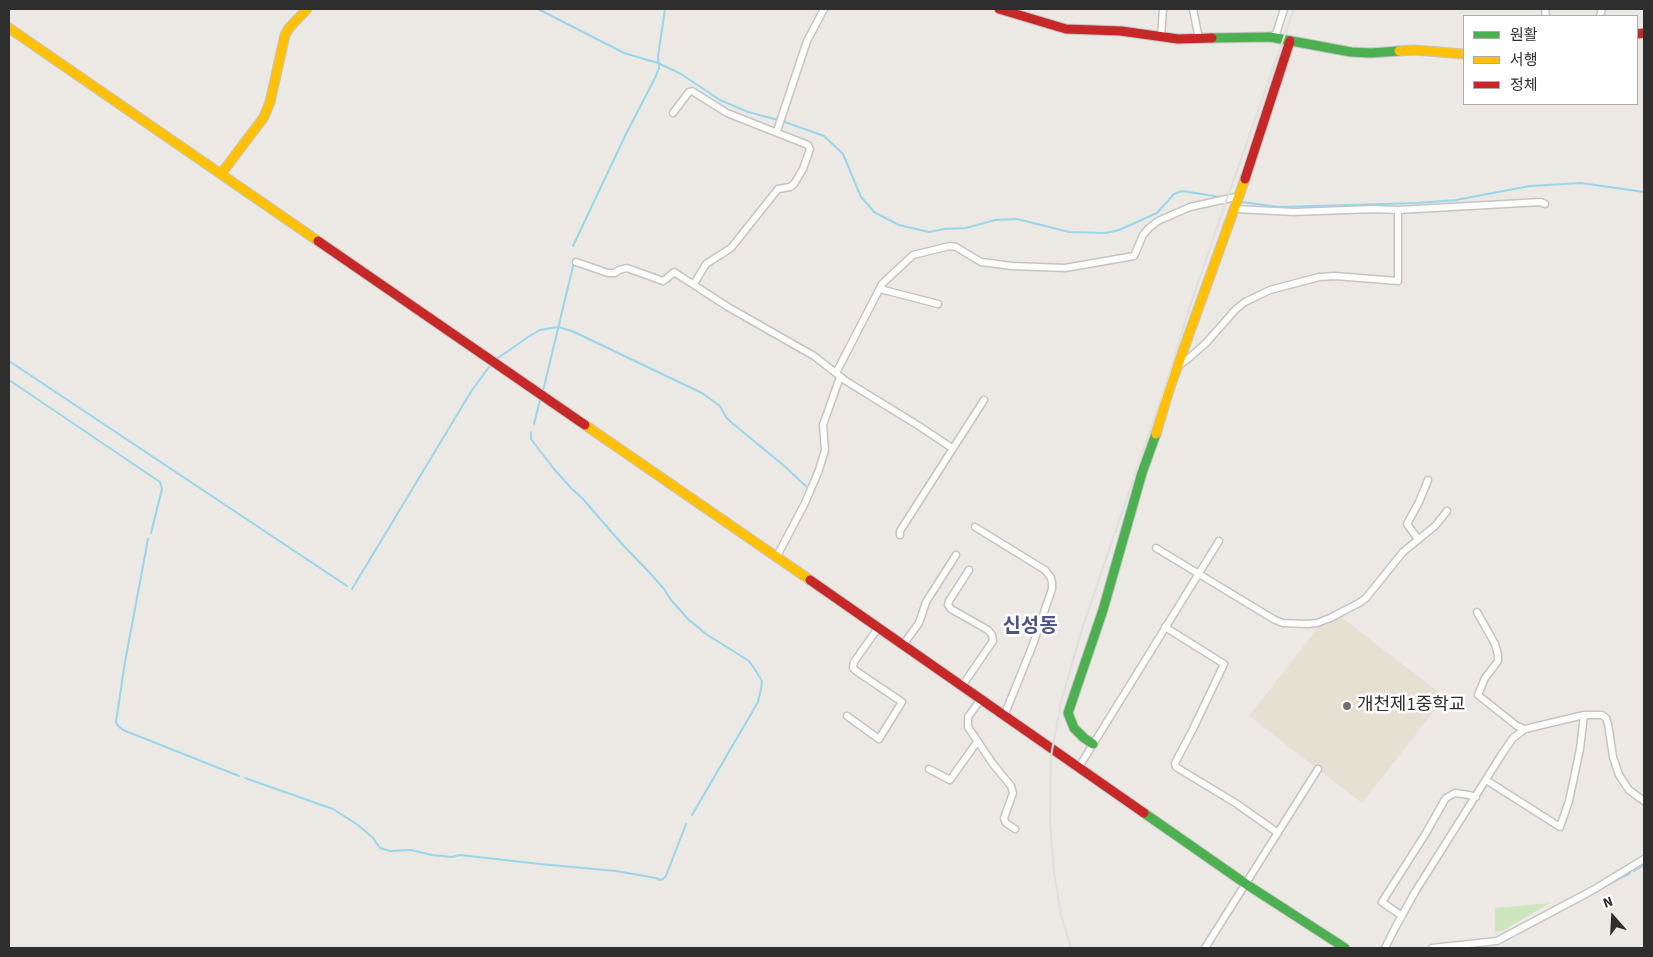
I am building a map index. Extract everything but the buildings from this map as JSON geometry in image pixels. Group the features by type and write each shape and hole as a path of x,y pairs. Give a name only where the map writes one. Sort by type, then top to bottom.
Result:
{"main road":[{"path":"221,174 264,117 270,102 285,35 307,9"},
{"path":"999,9 1066,29 1121,31 1178,39 1270,37 1371,54 1415,50 1463,54"},
{"path":"9,28 981,699 1178,838 1345,948"},
{"path":"1093,744 1074,728 1068,713 1103,610 1142,472 1155,440 1170,387 1236,209 1290,41"}],"street":[{"path":"777,131 807,41 824,9"},
{"path":"1161,37 1163,9"},
{"path":"1192,9 1199,39"},
{"path":"1270,37 1276,34 1284,9"},
{"path":"673,112 689,92 692,91 727,112 777,131 810,147 798,178 790,187 778,189 731,248 706,264 694,284"},
{"path":"776,558 805,503 819,470 825,450 822,425 838,375 882,284 913,255 950,246 956,247 981,262 1012,266 1065,268 1134,256 1143,236 1158,221 1190,207 1240,196"},
{"path":"1236,209 1294,212 1398,210 1542,202 1545,204"},
{"path":"1179,365 1206,343 1236,309 1245,302 1270,290 1319,277 1335,276 1398,281 1398,210"},
{"path":"576,262 608,273 615,273 627,268 663,280 674,272 728,307 814,356 838,375 952,448"},
{"path":"880,289 938,304"},
{"path":"900,535 900,531 984,400"},
{"path":"1418,539 1407,524 1428,480"},
{"path":"1156,548 1257,610 1283,623 1317,623 1344,611 1366,598 1396,560 1434,526 1447,511"},
{"path":"976,527 1045,570 1052,583 1052,589 1032,647 1004,716"},
{"path":"1079,767 1219,541"},
{"path":"903,645 919,623 926,602 956,556"},
{"path":"962,686 993,641 992,635 988,630 948,605 969,570"},
{"path":"1477,612 1495,644 1498,655 1498,661 1484,678 1478,695 1517,726 1525,729"},
{"path":"1165,627 1224,664 1175,763 1176,767 1237,804 1278,833"},
{"path":"847,716 879,739 902,702 853,668 854,662 878,628"},
{"path":"981,699 968,717 967,722 971,733 993,764 1012,786 1013,793 1004,818 1006,823 1016,829"},
{"path":"1385,948 1402,916 1486,780 1513,738 1525,729 1584,715 1596,714 1606,718 1613,757 1619,775 1629,790 1644,801"},
{"path":"1486,780 1560,827 1569,801 1580,749 1584,715"},
{"path":"929,769 950,780 978,742"},
{"path":"1204,948 1318,769"},
{"path":"1402,916 1382,902 1444,801 1455,793 1476,797"},
{"path":"1432,948 1497,940 1593,890 1644,859"}],"shaded area":[{"name":"개천제1중학교","path":"1332,610 1445,697 1362,803 1249,716"}],"green space":[{"path":"1550,903 1504,930 1495,932 1495,908"}],"waterway":[{"path":"538,9 624,53 658,63 681,74 720,100 748,112 782,121 824,136 843,154 861,197 874,212 899,225 929,232 966,228 995,220 1017,219 1069,232 1106,233 1119,230 1157,213 1174,194 1182,191 1220,197"},
{"path":"573,246 659,68 658,56 665,9"},
{"path":"1242,202 1279,207 1417,203 1456,200 1530,186 1581,183 1644,192"},
{"path":"543,391 574,262"},
{"path":"498,358 540,330 558,327 572,331 702,393 720,406 732,423 808,488"},
{"path":"9,361 347,586"},
{"path":"352,589 472,390 489,367"},
{"path":"9,380 160,482 162,489 151,533"},
{"path":"534,424 540,400"},
{"path":"531,432 531,439 554,469 649,572 689,620 706,634 749,661 762,681 758,702 692,815"},
{"path":"148,539 116,722 123,730 239,776"},
{"path":"245,778 333,809 358,825 373,838 380,848 390,851 411,850 432,855 452,857 460,855 616,871 660,880 666,876 686,824"},
{"path":"1634,871 1644,865"},
{"path":"1502,941 1630,873"},
{"path":"1466,948 1496,944"}],"railway":[{"path":"1071,948 1061,915 1054,872 1050,822 1051,756 1061,702 1082,629 1168,378 1191,303 1294,9"}],"traffic: fast":[{"path":"1212,38 1270,37 1351,52 1399,51"},
{"path":"1093,744 1074,728 1068,713 1103,610 1142,473 1156,434"},
{"path":"1144,813 1246,884 1345,948"}],"traffic: slow":[{"path":"221,174 264,117 270,102 285,35 307,9"},
{"path":"9,28 318,241"},
{"path":"1399,51 1415,50 1463,54"},
{"path":"1156,434 1170,387 1245,179"},
{"path":"585,425 810,580"}],"traffic: jam":[{"path":"999,9 1066,29 1121,31 1178,39 1212,38"},
{"path":"1638,34 1644,33"},
{"path":"1245,179 1290,41"},
{"path":"318,241 585,425"},
{"path":"810,580 1144,813"}],"place":[{"name":"개천제1중학교","path":"1347,706"}],"district":[{"name":"신성동","path":"1030,628"}]}
